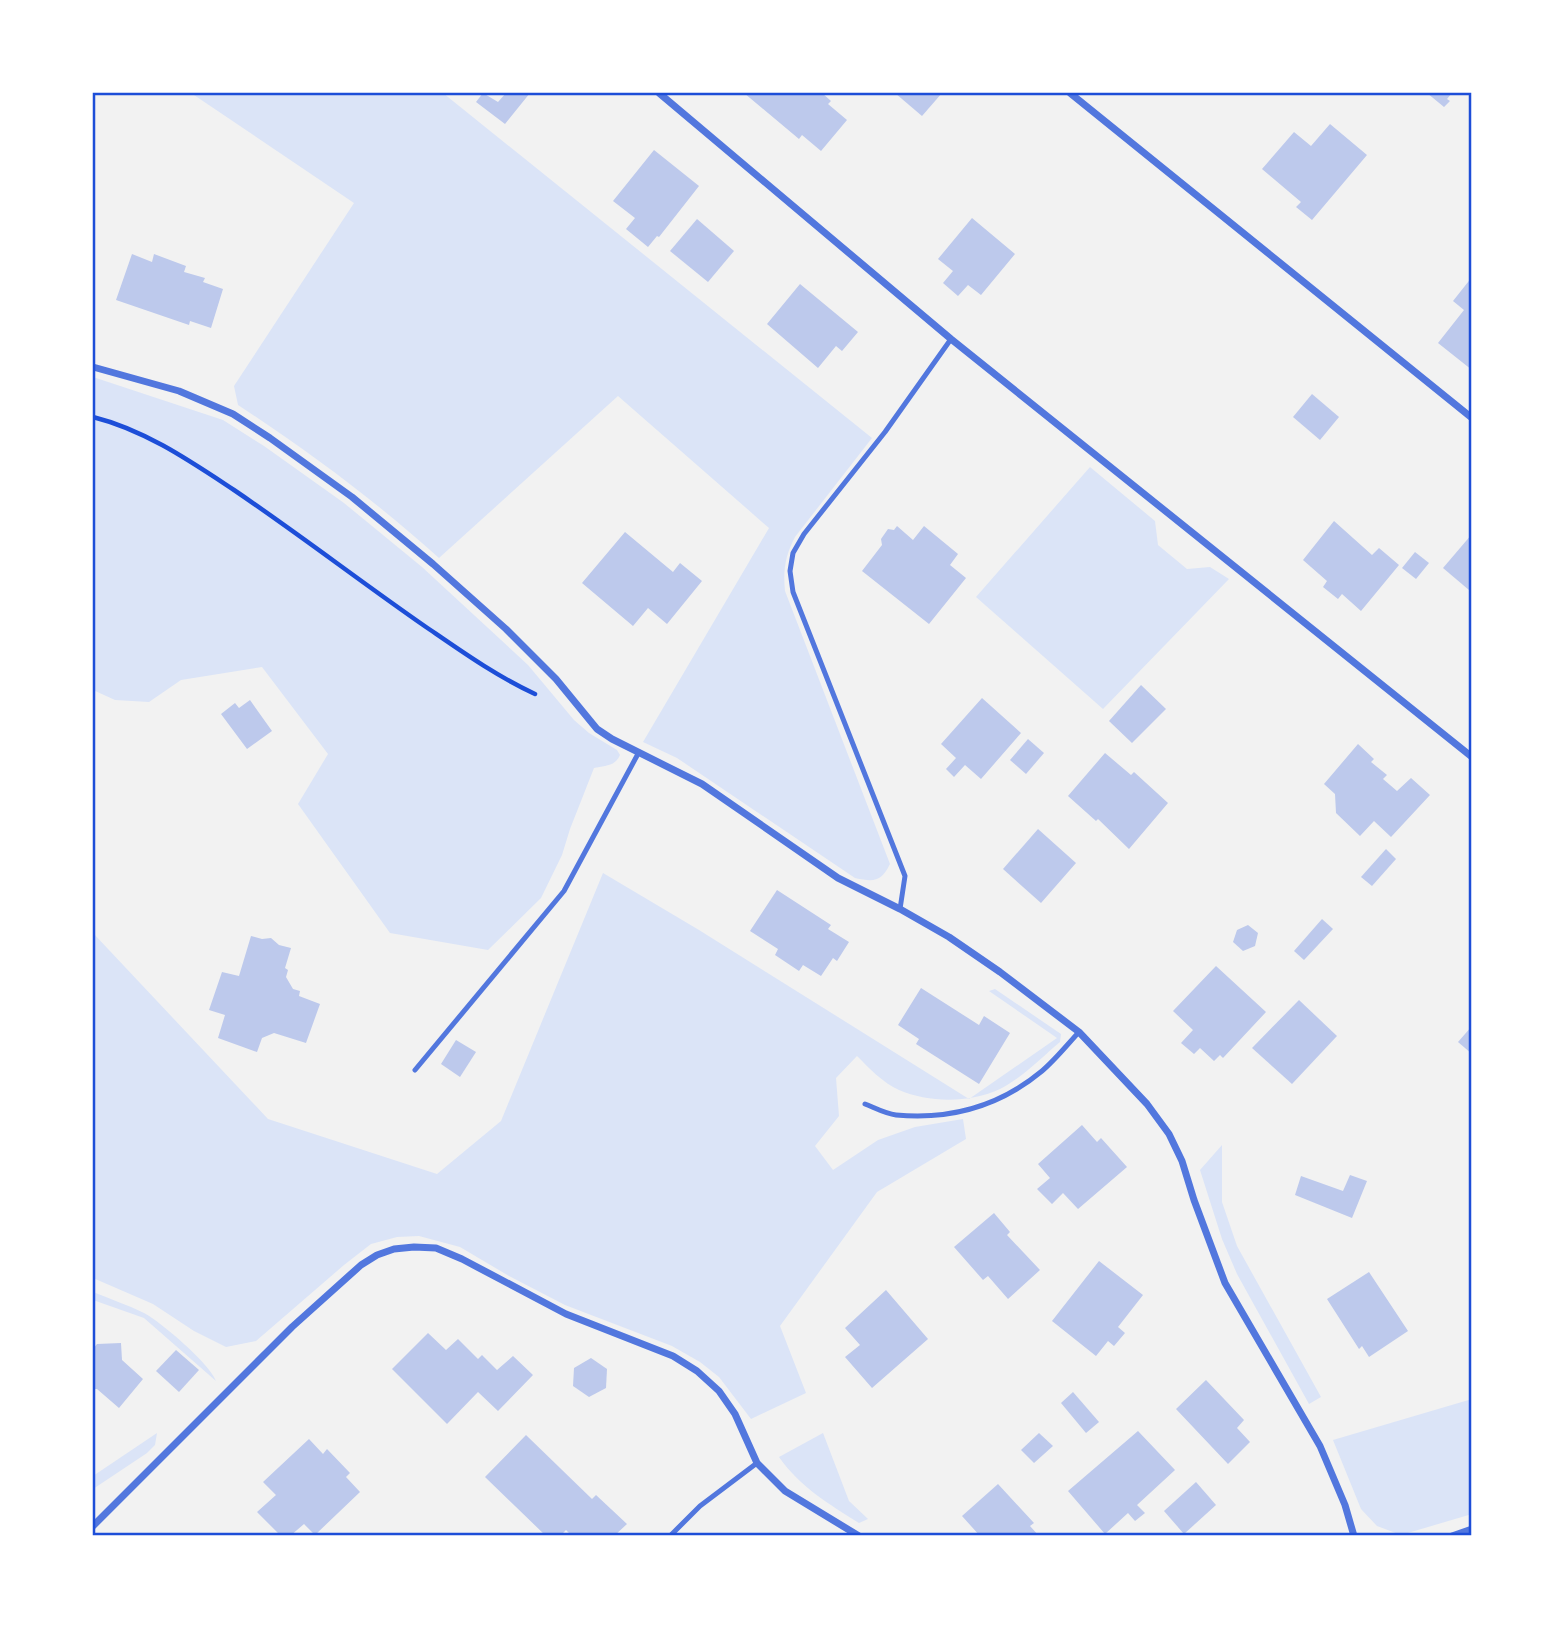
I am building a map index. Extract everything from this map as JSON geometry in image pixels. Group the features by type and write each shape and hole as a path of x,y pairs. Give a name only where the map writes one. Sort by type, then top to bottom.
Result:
{"street":[{"path":"659,93 951,339 1472,757"},
{"path":"1070,93 1472,418"},
{"path":"93,366 179,391 233,414 270,438 352,497 433,564 556,678 597,729 702,784 838,878 949,937 1079,1032 1147,1104 1169,1134 1182,1161 1225,1283 1320,1446 1345,1505 1354,1536"},
{"path":"93,1526 292,1327 361,1265 386,1252 414,1247 436,1248 462,1259 566,1314 673,1356 697,1370 719,1391 735,1414 757,1463 785,1491 859,1536"},
{"path":"1451,1536 1472,1529"}],"lane":[{"path":"900,909 905,876 793,592 790,571 793,553 804,534 885,432 951,339"},
{"path":"415,1070 564,891 639,752"},
{"path":"866,1104 894,1115 935,1115 972,1110 1004,1096 1042,1071 1079,1032"},
{"path":"670,1536 700,1506 757,1463"}],"path":[{"path":"93,417 121,424 186,458 287,526 341,568 449,643 513,684 554,703 578,708"}],"shaded area":[{"path":"191,93 443,93 872,438 795,537 787,557 784,577 785,591 890,864 880,877 872,880 855,878 677,758 643,742 769,528 618,396 439,558 342,478 238,405 234,386 354,203"},
{"path":"93,377 223,420 264,446 344,503 422,567 528,665 574,720 617,750 620,755 616,761 594,768 562,855 541,898 488,950 390,933 298,804 328,754 262,667 181,680 149,702 115,700 93,690"},
{"path":"1090,467 1155,521 1158,545 1187,569 1210,567 1229,579 1103,709 976,597"},
{"path":"603,873 968,1098 936,1099 899,1090 882,1079 857,1056 836,1078 839,1116 815,1146 833,1170 878,1140 915,1127 963,1119 966,1139 877,1192 780,1326 806,1393 751,1419 719,1377 672,1346 565,1305 460,1247 419,1236 397,1237 371,1244 256,1341 226,1347 194,1331 153,1304 93,1278 93,933 268,1119 437,1174 501,1121"},
{"path":"995,989 1061,1034 1060,1042 1024,1074 1000,1089 971,1098 1057,1038 989,991"},
{"path":"1222,1145 1222,1202 1237,1246 1321,1397 1309,1404 1237,1274 1222,1239 1200,1170"},
{"path":"93,1292 152,1318 195,1354 216,1381 144,1318 93,1300"},
{"path":"1472,1399 1472,1514 1401,1535 1377,1526 1361,1509 1333,1440"},
{"path":"157,1433 155,1445 147,1453 93,1489 93,1476"},
{"path":"823,1433 849,1501 868,1519 859,1523 826,1502 796,1477 779,1457"}],"building":[{"path":"483,93 498,102 506,93 530,93 505,124 476,102"},
{"path":"744,93 822,93 831,101 828,104 847,120 821,151 802,135 799,139"},
{"path":"895,93 942,93 922,116"},
{"path":"1427,93 1452,93 1447,99 1450,101 1444,107"},
{"path":"1330,124 1367,155 1312,220 1296,207 1301,202 1262,169 1294,132 1311,146"},
{"path":"654,150 699,186 648,247 626,229 635,218 613,201"},
{"path":"972,218 1015,254 981,295 968,285 958,296 943,283 953,271 938,259"},
{"path":"697,219 734,251 708,282 670,251"},
{"path":"132,254 152,262 154,254 186,266 184,272 205,278 203,282 223,289 211,328 190,321 189,325 116,300"},
{"path":"1472,277 1472,370 1438,343 1464,310 1453,301"},
{"path":"800,284 858,332 842,351 836,346 818,368 767,324"},
{"path":"1312,394 1339,417 1320,440 1293,417"},
{"path":"1334,521 1372,555 1379,548 1399,565 1361,611 1342,594 1338,599 1323,587 1327,581 1303,560"},
{"path":"897,526 913,540 924,526 958,554 950,565 966,578 929,624 862,571 882,545 881,539 888,529 894,530"},
{"path":"625,532 673,572 680,563 702,581 667,624 648,608 633,626 582,583"},
{"path":"1472,534 1472,586 1469,590 1443,568"},
{"path":"1415,552 1429,563 1416,579 1402,568"},
{"path":"1141,685 1166,709 1132,743 1109,721"},
{"path":"982,698 1021,733 981,779 965,765 954,777 946,769 956,758 941,744"},
{"path":"250,700 272,731 247,749 221,714 235,703 239,708"},
{"path":"1028,739 1044,753 1026,774 1010,760"},
{"path":"1358,744 1374,759 1371,762 1387,775 1383,779 1397,791 1411,778 1430,795 1391,837 1374,821 1360,836 1336,813 1335,794 1324,784"},
{"path":"1105,753 1131,775 1134,772 1168,803 1129,849 1098,819 1096,821 1068,796"},
{"path":"1038,829 1076,863 1041,903 1003,869"},
{"path":"1386,849 1396,859 1372,886 1361,877"},
{"path":"777,890 831,925 828,929 849,942 837,961 833,958 821,976 803,965 799,971 775,955 778,949 750,931"},
{"path":"1322,919 1333,929 1304,960 1294,951"},
{"path":"1248,925 1258,933 1255,946 1243,951 1233,942 1237,930"},
{"path":"251,936 271,938 279,945 291,948 285,968 288,970 286,977 293,989 300,991 299,996 320,1004 306,1043 274,1033 262,1038 257,1052 218,1038 225,1015 209,1010 222,972 239,976"},
{"path":"1216,966 1266,1012 1223,1058 1220,1055 1214,1061 1200,1048 1194,1054 1181,1043 1193,1030 1173,1011"},
{"path":"921,988 979,1025 984,1016 1010,1033 979,1084 916,1044 919,1039 898,1025"},
{"path":"1299,1000 1337,1036 1292,1084 1252,1048"},
{"path":"1472,1026 1472,1054 1458,1042"},
{"path":"456,1040 476,1052 460,1077 441,1064"},
{"path":"1082,1125 1097,1142 1101,1138 1127,1167 1078,1209 1063,1193 1052,1204 1037,1189 1050,1178 1038,1164"},
{"path":"1350,1175 1367,1181 1352,1218 1295,1195 1301,1176 1343,1191"},
{"path":"994,1213 1010,1232 1007,1235 1040,1270 1008,1299 988,1276 983,1280 954,1247"},
{"path":"1099,1261 1143,1295 1118,1327 1125,1333 1114,1346 1108,1341 1096,1356 1052,1321"},
{"path":"1369,1272 1408,1331 1369,1357 1362,1346 1359,1349 1327,1299"},
{"path":"886,1290 928,1339 872,1388 845,1357 860,1345 845,1328"},
{"path":"428,1333 446,1350 458,1339 478,1359 482,1355 497,1370 513,1356 533,1375 498,1411 478,1392 447,1424 392,1369"},
{"path":"121,1343 122,1360 143,1379 119,1408 97,1389 93,1389 93,1349 97,1344"},
{"path":"176,1350 199,1370 179,1392 156,1371"},
{"path":"591,1358 607,1369 606,1388 589,1397 573,1386 574,1368"},
{"path":"1206,1380 1244,1420 1237,1428 1250,1442 1228,1464 1176,1409"},
{"path":"1073,1392 1099,1422 1086,1433 1061,1403"},
{"path":"1138,1431 1175,1470 1137,1505 1145,1513 1135,1521 1128,1513 1105,1534 1068,1491"},
{"path":"1039,1433 1053,1446 1034,1463 1021,1450"},
{"path":"526,1435 592,1499 596,1495 627,1524 614,1536 572,1536 566,1530 560,1536 546,1536 485,1477"},
{"path":"309,1439 323,1454 327,1449 350,1473 346,1477 360,1492 315,1535 304,1524 290,1536 281,1536 257,1512 276,1495 263,1482"},
{"path":"1196,1482 1216,1505 1184,1534 1164,1511"},
{"path":"998,1484 1034,1523 1030,1526 1039,1536 980,1536 962,1516"}]}
